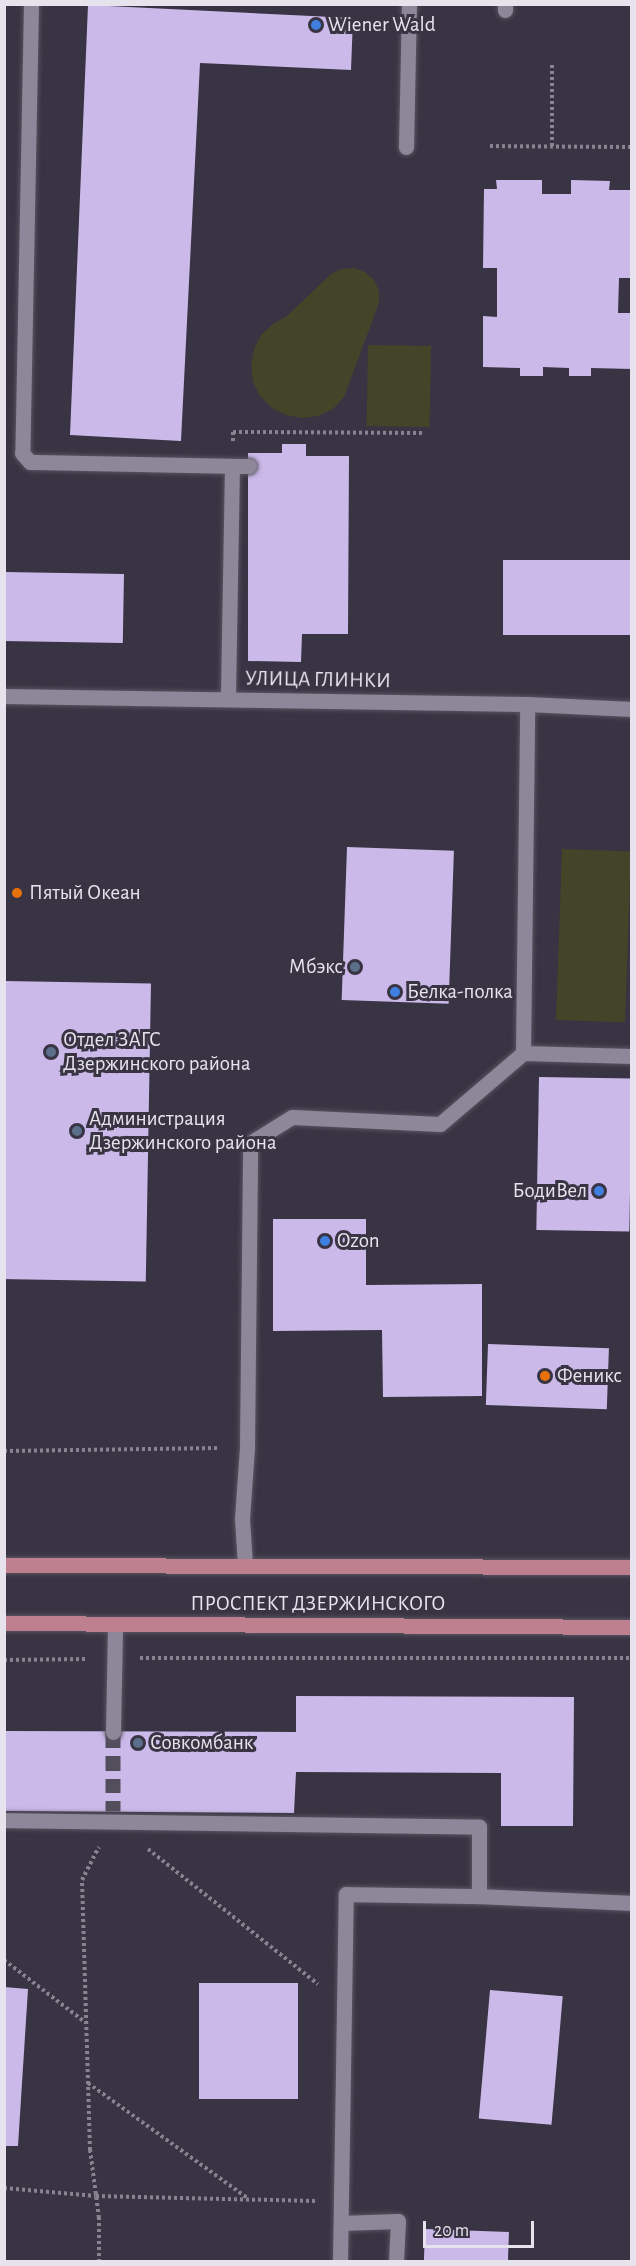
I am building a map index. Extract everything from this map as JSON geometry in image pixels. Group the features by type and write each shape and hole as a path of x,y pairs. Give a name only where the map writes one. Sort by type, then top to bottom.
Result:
{"main road":[{"name":"ПРОСПЕКТ ДЗЕРЖИНСКОГО","path":"4,1565 632,1567"},
{"name":"ПРОСПЕКТ ДЗЕРЖИНСКОГО","path":"4,1623 632,1627"}],"street":[{"path":"31,4 24,458 30,462 249,466"},
{"path":"406,147 409,4"},
{"path":"228,699 232,466"},
{"name":"УЛИЦА ГЛИНКИ","path":"4,696 527,704 632,709"},
{"path":"523,1053 527,704"},
{"path":"245,1565 242,1519 247,1447 250,1143 291,1117 440,1124 523,1053 632,1056"},
{"path":"113,1732 115,1624"},
{"path":"4,1820 113,1816 479,1827 478,1896"},
{"path":"340,2262 346,1894 478,1896 632,1903"},
{"path":"341,2223 398,2221 396,2262"}],"path":[{"path":"552,62 552,146"},
{"path":"490,146 632,147"},
{"path":"232,466 233,432 425,433"},
{"path":"4,1451 247,1447"},
{"path":"4,1660 632,1658"},
{"path":"99,2262 96,2196 90,2150 82,1880 113,1816 344,2004"},
{"path":"4,1960 86,2023"},
{"path":"88,2083 250,2200"},
{"path":"4,2188 96,2196 341,2202"}],"green space":[{"path":"354,268 365,272 374,280 379,291 379,303 344,397 333,409 318,416 302,418 286,415 272,408 260,396 253,382 251,366 254,349 261,335 273,324 287,316 331,274 342,269"},
{"path":"368,345 431,346 430,427 367,426"},
{"path":"562,849 631,851 625,1022 556,1020"}],"building":[{"path":"88,5 353,18 351,70 200,63 181,441 70,435"},
{"path":"496,180 542,180 542,194 571,194 571,180 610,181 609,190 632,190 632,278 619,278 618,313 632,313 632,369 591,368 591,376 569,376 569,368 543,367 543,376 520,376 520,368 483,367 483,316 497,317 497,268 483,268 484,189 497,189"},
{"path":"282,444 306,444 306,456 349,456 348,634 302,634 301,662 248,661 248,453 282,453"},
{"path":"503,560 632,560 632,635 503,635"},
{"path":"4,572 124,574 123,643 4,641"},
{"path":"347,847 454,851 449,1004 342,1000"},
{"name":"Администрация Дзержинского района","path":"4,981 151,984 146,1282 4,1279"},
{"path":"539,1077 632,1079 629,1232 536,1230"},
{"path":"273,1219 366,1219 366,1285 482,1284 482,1396 383,1397 382,1330 273,1331"},
{"path":"488,1344 609,1348 607,1409 486,1405"},
{"path":"296,1696 574,1697 573,1826 501,1826 501,1773 296,1772 294,1813 5,1811 5,1731 296,1732"},
{"path":"199,1983 298,1983 298,2099 199,2099"},
{"path":"4,1987 28,1989 18,2146 4,2146"},
{"path":"490,1990 563,1996 551,2125 479,2119"},
{"path":"425,2229 509,2232 508,2262 424,2262"}],"tunnel":[{"path":"113,1732 113,1811"}],"place":[{"name":"Wiener Wald","path":"316,25"},
{"name":"Пятый Океан","path":"17,893"},
{"name":"Мбэкс","path":"355,967"},
{"name":"Белка-полка","path":"395,992"},
{"name":"Отдел ЗАГС Дзержинского района","path":"51,1052"},
{"name":"Администрация Дзержинского района","path":"77,1131"},
{"name":"БодиВел","path":"599,1191"},
{"name":"Ozon","path":"325,1241"},
{"name":"Феникс","path":"545,1376"},
{"name":"Совкомбанк","path":"138,1743"}]}
